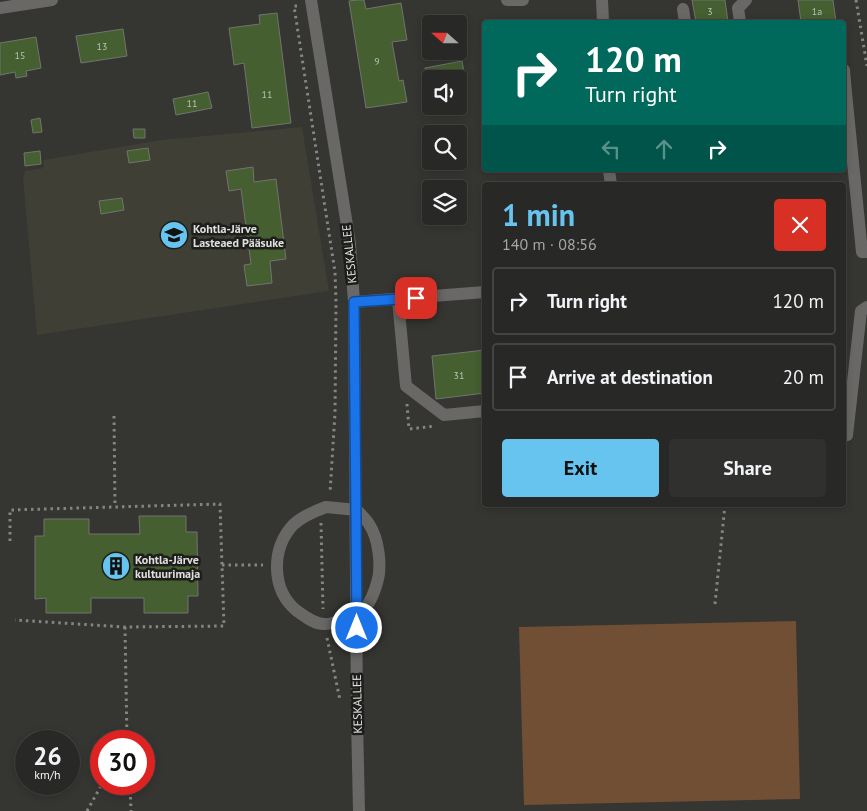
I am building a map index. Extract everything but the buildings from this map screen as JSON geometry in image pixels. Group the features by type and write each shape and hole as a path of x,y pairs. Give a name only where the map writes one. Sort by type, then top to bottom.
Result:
{"street":[{"path":"0,8 52,0"},
{"name":"KESKALLEE","path":"311,0 350,244 354,302 357,720 360,811"},
{"path":"506,0 522,0"},
{"path":"602,0 603,20"},
{"path":"740,20 738,8 746,0"},
{"path":"683,9 685,20"},
{"path":"846,102 862,252 867,252"},
{"path":"354,302 482,292"},
{"path":"398,300 406,386 444,415 482,411"},
{"path":"846,435 860,311 867,307"},
{"path":"326,507 356,510 370,526 379,550 380,573 372,599 357,616 324,624 307,618 292,606 283,594 278,580 276,566 282,542 293,525 310,513 326,507"}],"path":[{"path":"856,0 867,66"},
{"path":"294,6 334,272 336,303 334,430 330,496 320,525 324,624 342,706"},
{"path":"114,416 115,507"},
{"path":"10,541 10,510 220,504 224,626 125,627 15,620"},
{"path":"715,604 725,507"},
{"path":"222,565 276,566"},
{"path":"125,627 127,730"},
{"path":"87,811 96,795"},
{"path":"130,795 131,811"}],"shaded area":[{"name":"Kohtla-Järve Lasteaed Pääsuke","path":"302,127 329,291 37,335 23,179 25,171 44,168 43,160 161,140"},
{"path":"796,621 800,799 524,805 519,627"}],"place":[{"name":"Kohtla-Järve Lasteaed Pääsuke","path":"174,235"},
{"name":"Kohtla-Järve kultuurimaja","path":"116,566"}],"route":[{"path":"357,628 354,302 416,298"}]}
